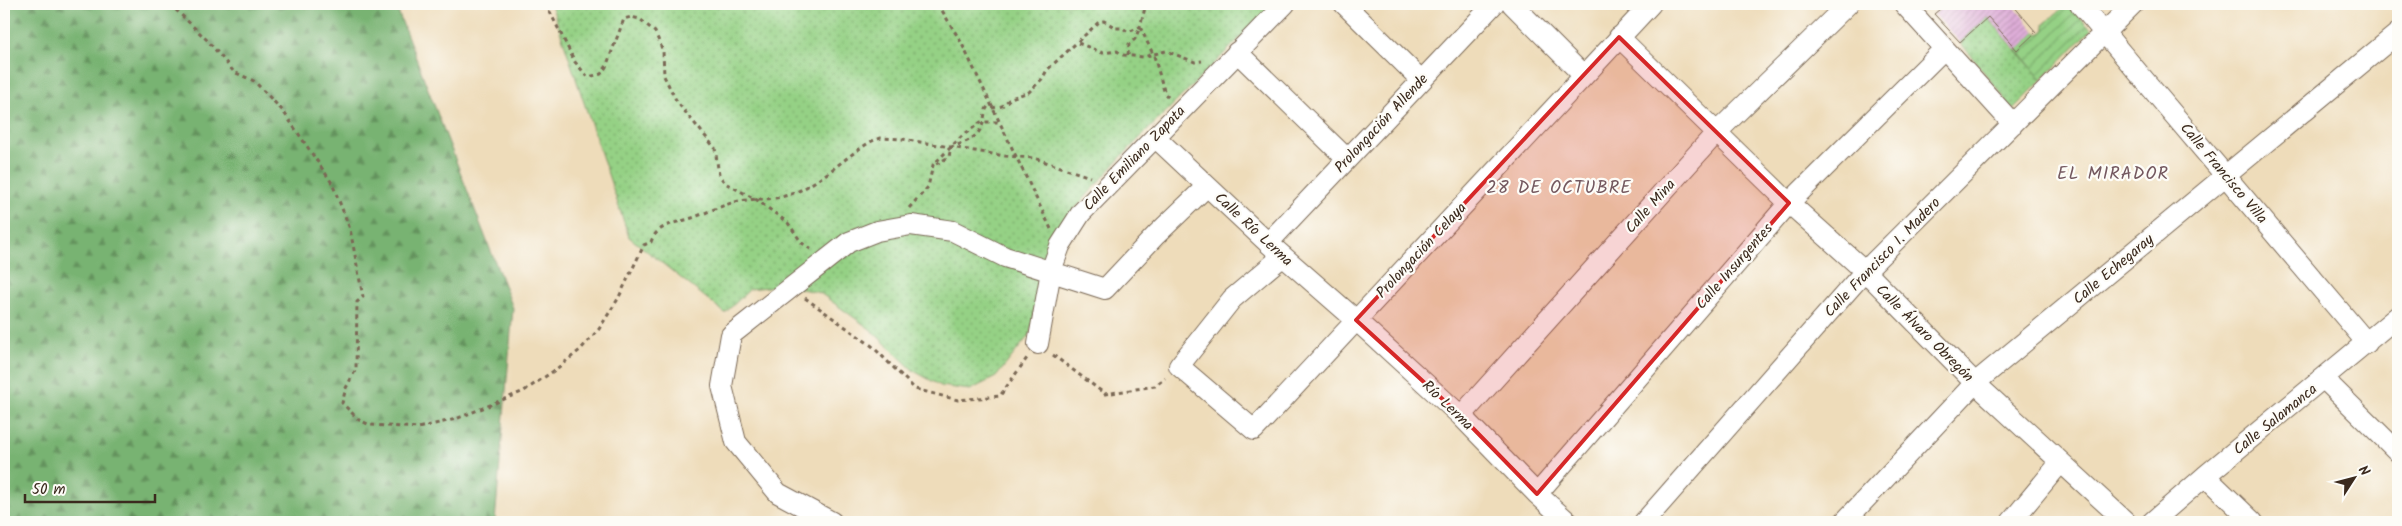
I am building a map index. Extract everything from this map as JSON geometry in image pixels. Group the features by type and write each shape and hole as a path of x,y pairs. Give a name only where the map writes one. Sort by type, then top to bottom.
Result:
{"street":[{"name":"Calle Emiliano Zapata","path":"1038,344 1051,271 1060,246 1081,213 1285,4"},
{"path":"1344,4 1421,80"},
{"name":"Prolongación Allende","path":"1179,366 1232,299 1276,250 1347,160 1494,4"},
{"path":"1512,4 1583,75"},
{"name":"Prolongación Celaya","path":"1179,366 1254,430 1650,4"},
{"name":"Calle Mina","path":"1461,416 1716,133 1848,4"},
{"path":"1904,4 2013,124"},
{"name":"Calle Francisco Villa","path":"2080,4 2105,31 2367,343"},
{"name":"Calle Francisco I. Madero","path":"1644,522 1864,271 2133,4"},
{"name":"Calle Echegaray","path":"1844,522 1975,383 2398,33"},
{"name":"Calle Álvaro Obregón","path":"1619,37 1789,203 1864,271 1975,383 2126,522"},
{"name":"Calle Insurgentes","path":"1537,494 1789,203 1944,49"},
{"path":"1237,52 1347,160"},
{"name":"Calle Río Lerma","path":"1155,137 1276,250 1356,320"},
{"path":"832,522 778,493 736,442 722,386 732,335 849,242 877,231 911,225 953,231 1005,257 1105,289 1156,235 1207,186"},
{"name":"Calle Salamanca","path":"2152,522 2398,316"},
{"name":"Río Lerma","path":"1356,320 1461,416 1537,494 1568,522"},
{"path":"2324,378 2398,452"},
{"path":"2011,522 2060,463"},
{"path":"2205,476 2253,522"}],"path":[{"path":"170,4 207,40 234,72 254,81 283,111 332,183 350,229 363,297 357,302 356,368 346,388 342,403 359,420 370,425 426,426 456,419 524,391 556,370 580,350 599,330 618,299 638,255 644,245 651,242 653,235 678,220 691,218 734,202 780,197 806,186 863,146 882,138 1044,160 1109,184"},
{"path":"546,4 575,62 588,77 601,74 606,67 624,20 631,17 648,25 660,42 664,76 677,102 715,148 719,175 725,183 757,200 788,223 802,243 810,249 831,256"},
{"path":"938,4 961,42 998,122 1060,246"},
{"path":"1128,55 1129,44 1135,39 1146,4"},
{"path":"992,108 1002,106 1011,98 1028,92 1042,79 1046,70 1099,22 1104,21 1116,28 1123,28 1128,32 1140,27"},
{"path":"1140,27 1154,56 1165,94 1173,101 1179,113"},
{"path":"1078,43 1099,52 1117,51 1143,57 1169,52 1182,58 1210,62 1222,68"},
{"path":"951,147 971,139 979,133 984,122 986,108 990,104"},
{"path":"897,228 909,208 928,187 933,165 967,132 984,122 998,122"},
{"path":"790,288 828,313 872,346 915,389 958,400 1000,396 1038,344 1105,394 1155,386 1179,366"}],"highlighted area":[{"path":"1619,37 1789,203 1537,494 1461,416 1356,320"}],"green space":[{"path":"4,4 395,4 513,308 495,522 4,522"},
{"path":"551,4 1274,4 1122,156 1073,211 1046,251 1030,334 996,377 970,390 941,386 914,371 870,329 820,293 784,285 750,289 725,313 629,237"},
{"path":"1976,4 2042,80 2013,109 1960,42 1972,31 1961,18"},
{"path":"2067,4 2092,29 2042,80 2017,50 2036,32 2040,34 2045,29 2044,24"}],"building":[{"path":"1946,4 2012,4 2036,32 2017,50 1988,17 1960,42 1934,14"}],"district":[{"name":"EL MIRADOR","path":"2113,173"},
{"name":"28 DE OCTUBRE","path":"1559,187"}]}
